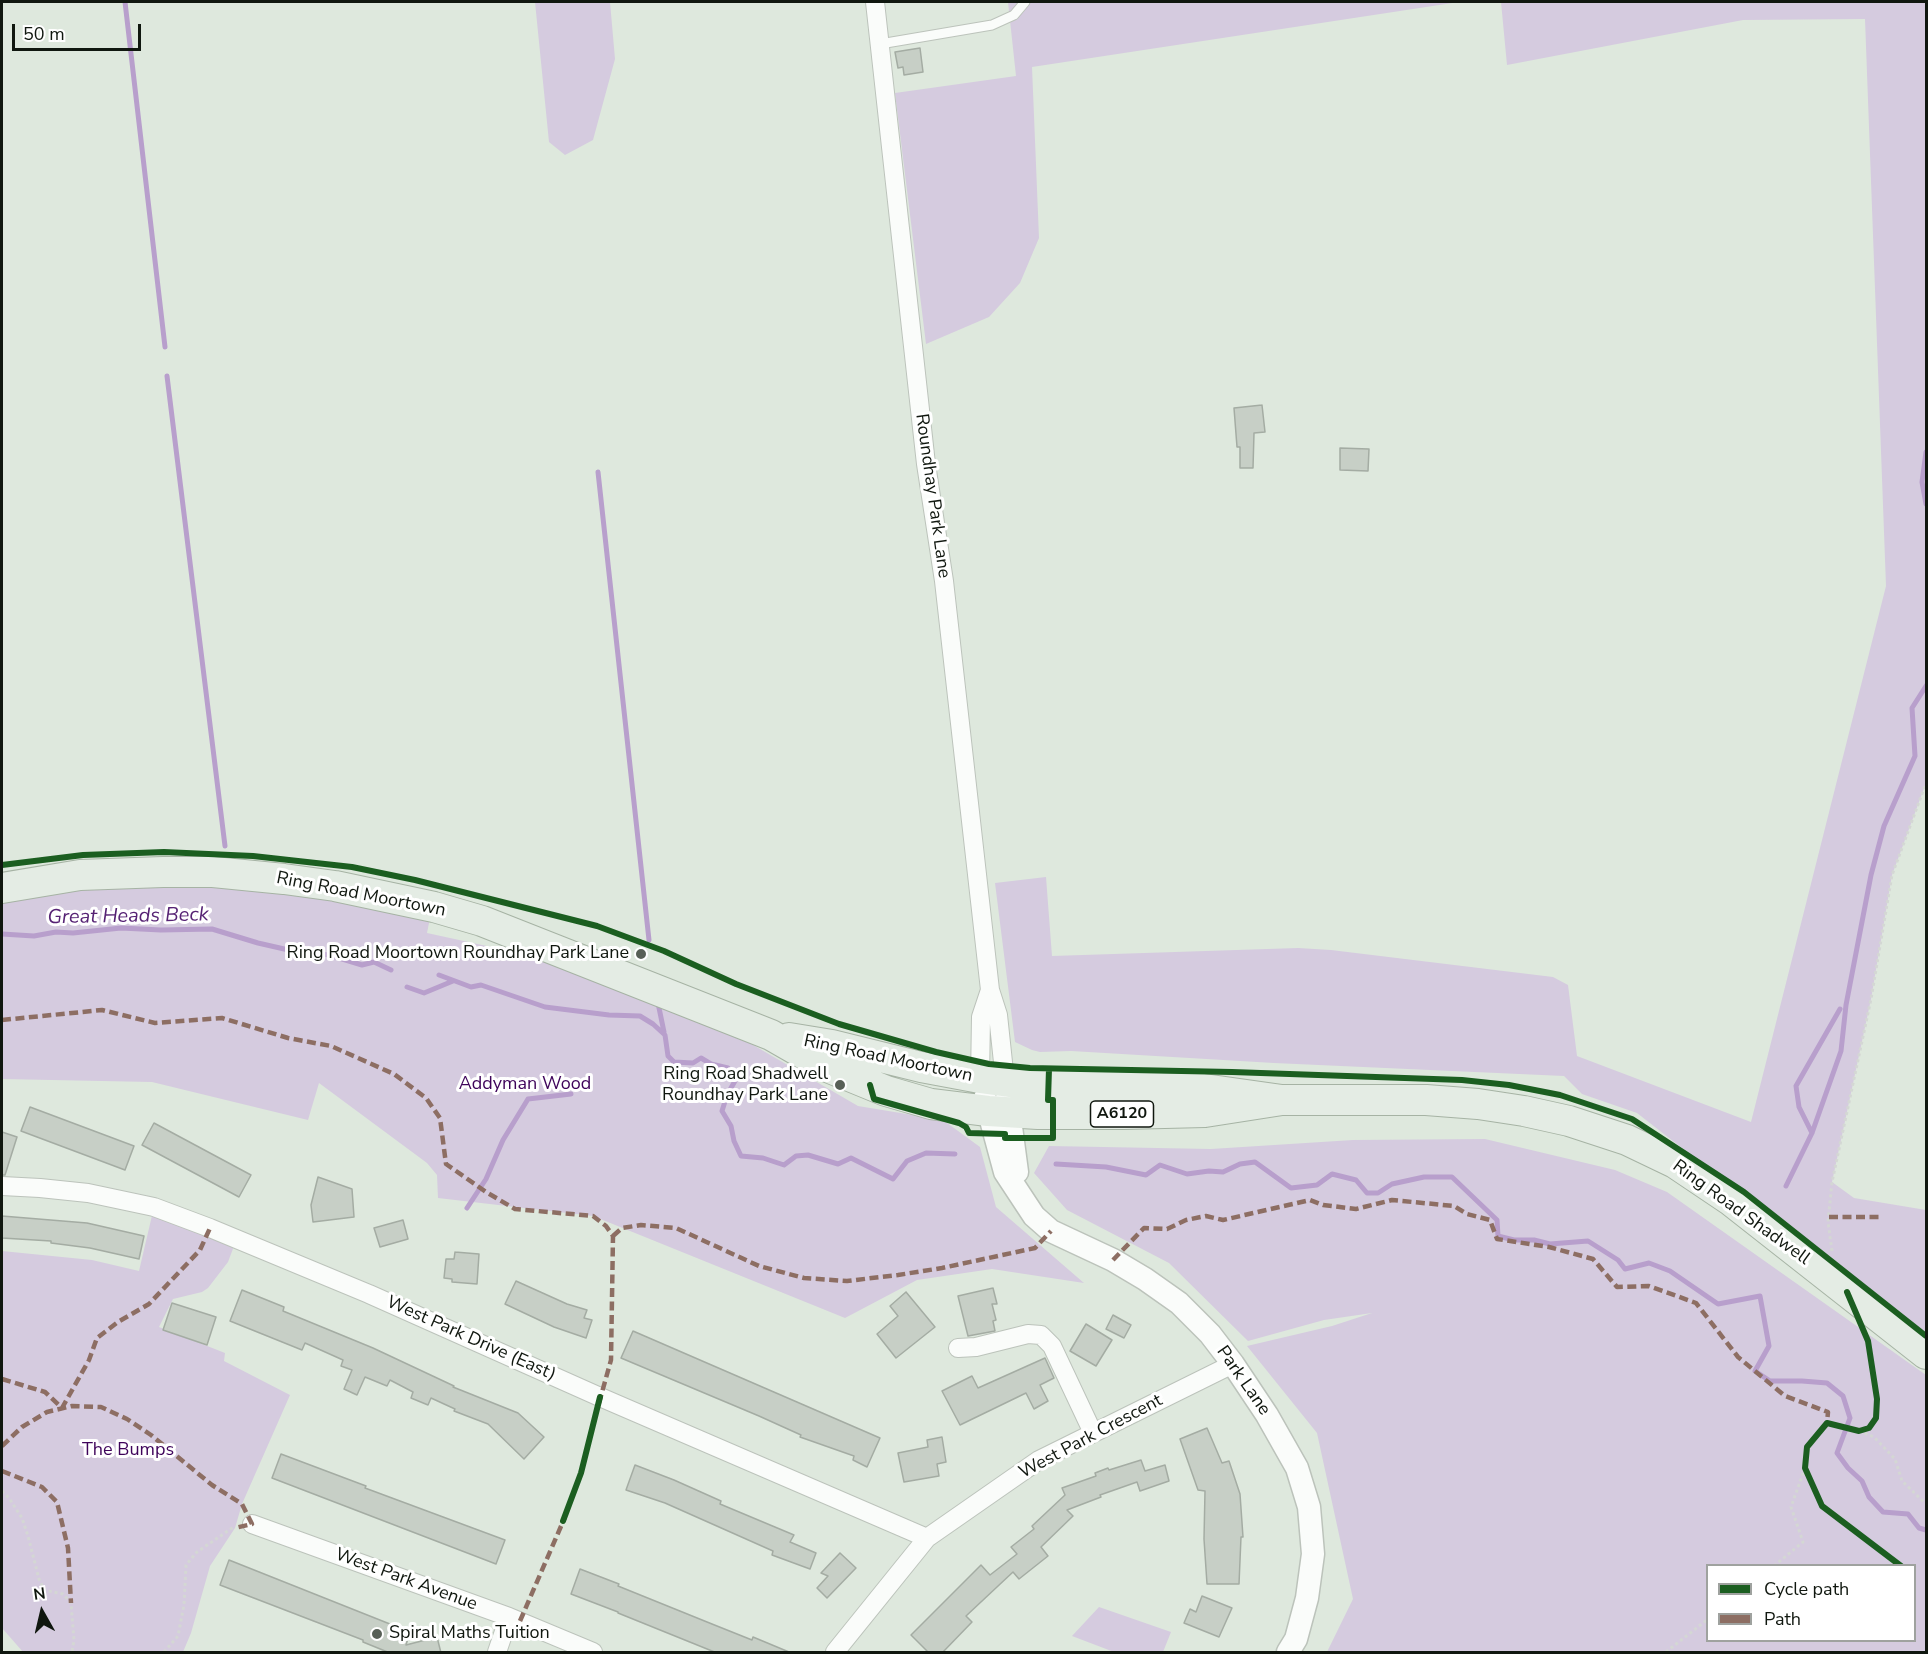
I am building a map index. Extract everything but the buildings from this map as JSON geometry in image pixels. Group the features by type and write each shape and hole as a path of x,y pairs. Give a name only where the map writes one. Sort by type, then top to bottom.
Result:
{"highway":[{"name":"Ring Road Moortown","path":"2,888 80,875 213,872 260,876 355,890 434,907 482,921 771,1035 825,1066 886,1091 931,1104 998,1112"},
{"name":"Ring Road Moortown","path":"771,1035 832,1045 921,1067 993,1080"},
{"name":"Ring Road Shadwell","path":"993,1080 1031,1085 1204,1089 1282,1100 1426,1101 1478,1104 1546,1115 1627,1140 1675,1163 1730,1200 1926,1354"},
{"name":"Ring Road Shadwell","path":"998,1112 1124,1114 1205,1112 1282,1100"}],"street":[{"name":"Roundhay Park Lane","path":"875,2 926,464 944,581 990,990 998,1015 993,1080"},
{"name":"Roundhay Park Lane","path":"990,990 981,1017 993,1080"},
{"name":"Park Lane","path":"993,1080 1005,1172 1034,1216 1051,1231 1113,1260 1179,1303 1210,1334 1233,1364 1267,1415 1297,1468 1309,1507 1313,1554 1307,1598 1296,1639 1288,1653"},
{"name":"West Park Drive (East)","path":"2,1186 88,1193 154,1207 210,1228 369,1294 611,1402 927,1538"},
{"path":"958,1348 976,1347 1028,1334 1041,1335 1052,1346 1093,1433"},
{"name":"West Park Crescent","path":"835,1653 927,1538 1039,1460 1233,1364"},
{"name":"West Park Avenue","path":"245,1522 509,1617 593,1653"},
{"path":"497,1653 509,1617"}],"lane":[{"path":"880,44 992,25 1014,15 1025,2"}],"path":[{"path":"1835,1258 1828,1222 1832,1182 1871,999 1892,875 1926,783"},
{"path":"1850,1428 1874,1437 1895,1459 1902,1481 1926,1504"},
{"path":"1859,1431 1869,1428"},
{"path":"1776,1564 1803,1542 1791,1508 1805,1468 1806,1457"},
{"path":"1805,1468 1809,1477"},
{"path":"2,1491 22,1518 44,1590 63,1594 71,1603 74,1640 72,1653"},
{"path":"164,1653 178,1636 184,1605 186,1565 197,1552 245,1522"},
{"path":"1666,1653 1706,1620"}],"green space":[{"path":"535,2 610,2 615,59 593,140 565,155 549,142"},
{"path":"1008,2 1459,2 1032,67 1039,238 1020,283 989,317 926,344 895,93 1016,76"},
{"path":"1501,2 1926,2 1926,783 1892,875 1871,999 1832,1182 1854,1198 1926,1210 1926,1338 1637,1113 1582,1094 1564,1076 1071,1051 1040,1052 1015,1042 995,883 1046,877 1052,956 1298,948 1553,977 1568,985 1577,1056 1751,1122 1886,586 1865,19 1743,20 1507,65"},
{"name":"Addyman Wood","path":"207,886 298,894 430,918 427,933 528,955 705,1017 858,1106 943,1120 980,1147 996,1207 1084,1283 992,1269 917,1280 845,1318 593,1216 438,1198 437,1175 427,1163 319,1083 308,1120 152,1082 2,1079 2,900 90,887"},
{"path":"1485,1139 1615,1170 1667,1192 1926,1375 1926,1652 1327,1652 1353,1599 1317,1433 1247,1346 1332,1326 1372,1313 1324,1320 1248,1341 1169,1263 1067,1210 1034,1173 1049,1146 1211,1149 1353,1140"},
{"name":"The Bumps","path":"154,1207 237,1238 228,1262 208,1288 202,1292 173,1299 159,1327 225,1353 224,1361 290,1395 242,1504 235,1528 210,1566 191,1633 183,1652 23,1652 2,1628 2,1251 92,1260 139,1271"},
{"path":"1099,1607 1171,1632 1163,1652 1114,1652 1072,1636"}],"waterway":[{"path":"125,2 165,347"},
{"path":"167,376 225,846"},
{"path":"1926,452 1922,482 1926,504"},
{"path":"598,472 649,940"},
{"path":"1786,1186 1812,1133 1841,1051 1846,1005 1871,875 1884,826 1915,756 1912,708 1926,686"},
{"name":"Great Heads Beck","path":"2,934 34,936 56,932 73,933 121,928 212,929 293,951 329,955 362,965 374,962 391,970"},
{"name":"Great Heads Beck","path":"439,975 471,987 481,985 545,1007 609,1015 640,1016 665,1035 668,1056 674,1062 693,1063 701,1058 711,1064 728,1068 735,1081 722,1111 731,1126 734,1141 741,1156 763,1158 784,1165 796,1156 808,1155 838,1164 851,1158 893,1179 907,1161 926,1153 955,1154"},
{"name":"Great Heads Beck","path":"407,987 424,993 453,981"},
{"path":"658,1003 664,1032"},
{"path":"1812,1133 1799,1107 1796,1086 1840,1009"},
{"name":"Great Heads Beck","path":"467,1208 486,1179 503,1140 528,1099 571,1094"},
{"name":"Great Heads Beck","path":"1056,1164 1106,1167 1146,1175 1160,1165 1187,1174 1223,1172 1240,1164 1255,1162 1291,1188 1317,1185 1332,1174 1356,1180 1367,1193 1378,1193 1392,1184 1424,1177 1452,1177 1497,1220 1498,1236 1550,1244 1588,1241 1618,1260 1625,1269 1649,1263 1670,1271 1718,1304 1760,1296 1769,1346 1755,1371 1770,1381 1827,1383 1843,1396 1850,1418 1837,1453 1862,1481 1869,1497 1883,1512 1908,1514 1919,1528 1926,1530"}],"marked path":[{"path":"2,1020 102,1010 155,1023 222,1018 288,1038 331,1046 394,1074 426,1098 440,1118 446,1164 515,1209 593,1216 606,1226 613,1236 611,1360 599,1403"},
{"path":"1113,1260 1144,1228 1167,1229 1186,1220 1206,1216 1223,1220 1310,1200 1323,1205 1356,1209 1392,1200 1454,1206 1467,1214 1490,1220 1497,1239 1549,1247 1593,1259 1617,1287 1649,1286 1696,1303 1738,1357 1785,1396 1828,1412 1827,1423"},
{"path":"1829,1217 1882,1217"},
{"path":"613,1236 622,1228 641,1225 676,1228 759,1266 804,1278 847,1281 942,1268 1035,1248 1051,1231"},
{"path":"2,1379 45,1392 62,1408 89,1360 97,1338 118,1322 149,1304 200,1250 210,1228"},
{"path":"2,1446 22,1427 47,1412 72,1406 101,1407 127,1419 151,1435 212,1485 242,1504 252,1524 235,1528"},
{"path":"2,1471 42,1487 57,1502 68,1548 71,1603"},
{"path":"520,1621 565,1517"}],"cycle path":[{"path":"2,865 83,855 164,852 253,856 352,867 415,880 597,926 664,951 736,984 839,1024 936,1052 989,1064 1030,1068 1462,1080 1509,1085 1560,1095 1632,1119 1744,1192 1926,1336"},
{"path":"870,1085 874,1099 959,1123 966,1127 969,1133 1005,1134 1005,1138 1053,1138 1053,1100 1048,1100 1049,1069"},
{"path":"1847,1292 1868,1341 1877,1399 1876,1418 1869,1428 1859,1431 1827,1423 1807,1447 1805,1468 1822,1506 1898,1564"},
{"path":"563,1521 581,1473 600,1397"}],"place":[{"name":"Ring Road Moortown Roundhay Park Lane","path":"641,954"},
{"name":"Ring Road Shadwell Roundhay Park Lane","path":"840,1085"},
{"name":"Spiral Maths Tuition","path":"377,1634"}]}
